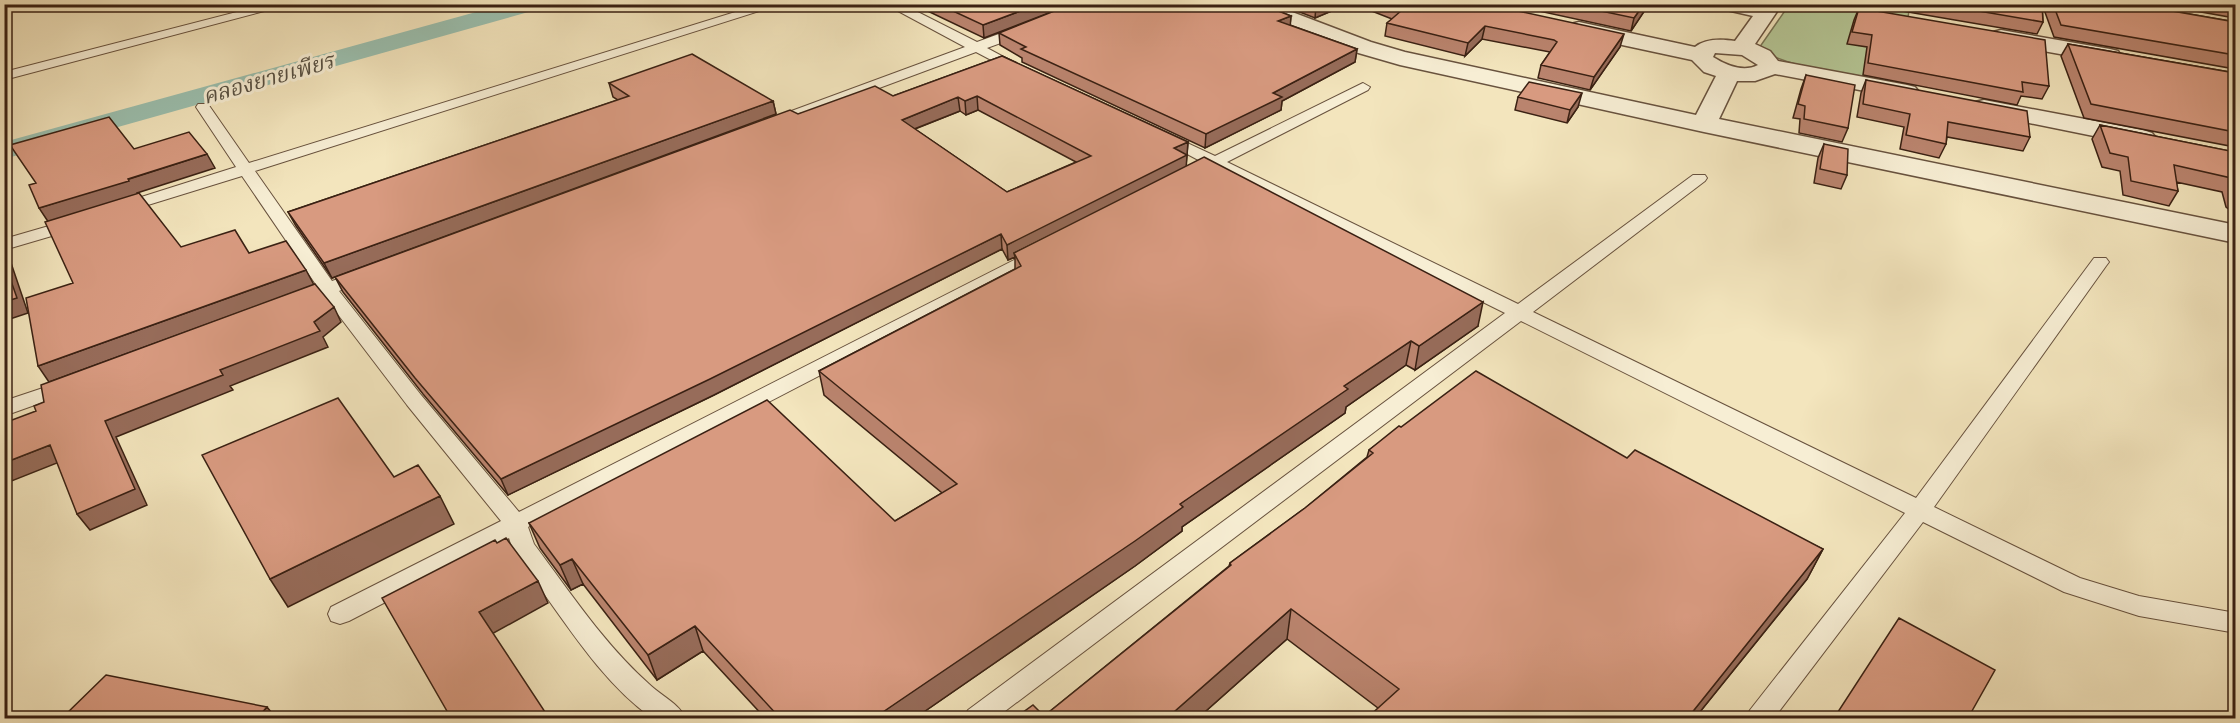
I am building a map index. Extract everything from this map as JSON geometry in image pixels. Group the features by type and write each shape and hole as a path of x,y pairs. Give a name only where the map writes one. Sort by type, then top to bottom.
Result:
{"street":[{"path":"1251,4 1363,48 1400,58 1704,124 2235,234"},
{"path":"1725,4 1769,8 1741,48"},
{"path":"1561,26 1700,55 1705,63 1729,73 1758,74 1767,71 1770,66"},
{"path":"1977,33 2130,60"},
{"path":"1700,55 1708,48 1741,48 1759,55 1768,61 1770,66"},
{"path":"1770,66 1928,96"},
{"path":"1704,124 1729,73"},
{"path":"1962,102 2167,143"}],"lane":[{"path":"4,76 285,4"},
{"path":"4,245 775,4"},
{"path":"891,4 1039,78"},
{"path":"752,131 1040,24"},
{"path":"1196,173 1363,87"},
{"path":"203,107 328,289 414,400 516,524 524,547 615,666 657,709 672,718"},
{"path":"1144,127 2072,585 2139,606 2235,623"},
{"path":"977,718 1699,178"},
{"path":"340,614 1058,244"},
{"path":"1759,718 1919,511 2100,262"},
{"path":"283,305 373,272"},
{"path":"4,409 82,380"}],"green space":[{"path":"1789,5 1910,5 1908,17 1892,25 1875,80 1798,65 1770,55 1759,48"}],"building":[{"path":"938,4 1039,4 983,25"},
{"path":"1072,4 1261,4 1291,16 1278,21 1357,49 1273,93 1282,97 1206,134 1021,49 1026,47 999,33"},
{"path":"1387,4 1486,4 1624,34 1594,77 1541,65 1557,42 1554,40 1485,26 1468,43 1387,23 1402,10"},
{"path":"1568,4 1644,4 1634,18"},
{"path":"1938,4 2042,4 2043,22"},
{"path":"2053,4 2132,4 2235,22 2235,55 2061,25"},
{"path":"1859,8 2045,40 2049,86 2022,82 2023,92 1868,63 1872,35 1852,32"},
{"path":"2068,44 2235,73 2235,132 2091,104"},
{"path":"692,54 773,101 324,263 288,212 629,96 609,83"},
{"path":"1002,56 1188,142 1174,148 1187,155 1007,245 1001,234 710,379 501,479 415,378 335,277 790,110 798,114 875,86 893,96","holes":["977,96 1091,156 1007,192 902,120 958,97 965,101"]},
{"path":"1806,75 1855,85 1848,128 1804,119 1805,106 1798,104"},
{"path":"1866,80 2027,111 2030,137 1948,122 1946,144 1906,135 1910,114 1863,104"},
{"path":"1529,82 1582,93 1570,110 1518,97"},
{"path":"109,117 134,149 189,132 207,154 128,179 129,181 39,208 29,185 36,183 10,145"},
{"path":"2100,125 2235,152 2235,193 2231,178 2174,165 2178,191 2131,181 2128,157 2110,153"},
{"path":"1824,144 1848,149 1847,175 1820,169"},
{"path":"1204,157 1483,302 1419,346 1411,341 1344,386 1348,389 1180,504 1183,507 1135,541 874,718 780,718 695,626 648,655 572,559 560,565 529,523 767,400 895,521 957,484 819,371 1021,266 1014,253"},
{"path":"139,193 181,247 235,230 249,253 286,241 306,270 38,366 26,298 73,283 45,222"},
{"path":"4,261 17,298 4,302"},
{"path":"315,284 334,307 314,322 320,331 220,370 223,375 105,421 135,489 77,514 50,445 4,463 4,423 36,411 34,406 44,402 41,385"},
{"path":"1476,371 1627,458 1635,450 1823,549 1690,715 1695,718 1367,718 1399,689 1291,609 1167,718 1015,718 1033,705 1044,716 1231,565 1230,563 1305,508 1373,453 1369,450 1399,426 1401,427"},
{"path":"338,398 394,477 418,465 440,496 270,579 202,455"},
{"path":"506,538 538,581 479,612 549,718 451,718 382,598 495,540 497,543"},
{"path":"1899,618 1995,670 1968,718 1834,718"},
{"path":"106,675 267,707 257,718 62,718"}],"waterway":[{"name":"คลองยายเพียร","path":"4,151 531,4"}]}
